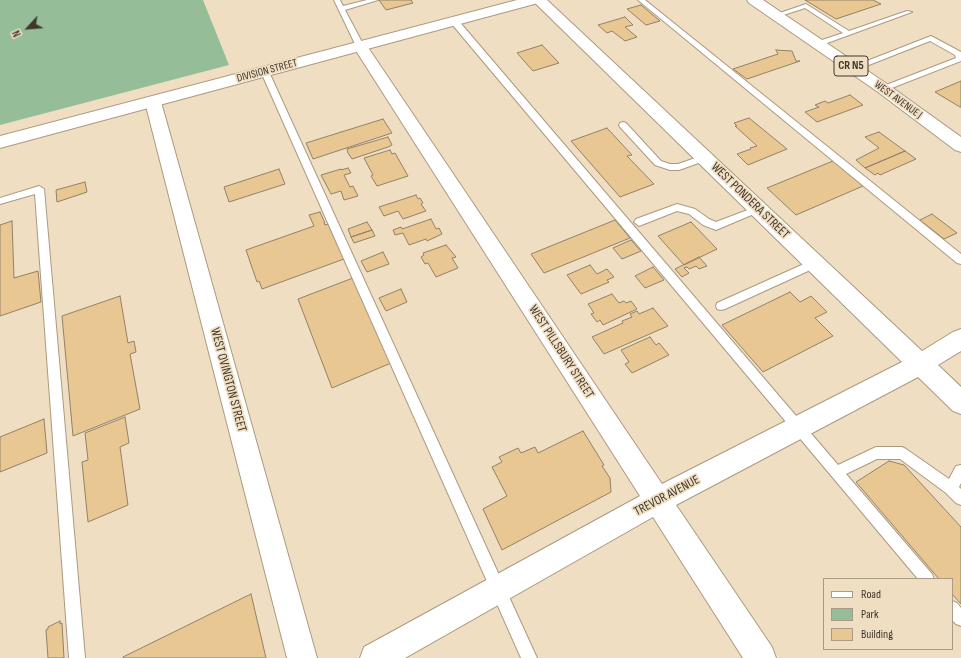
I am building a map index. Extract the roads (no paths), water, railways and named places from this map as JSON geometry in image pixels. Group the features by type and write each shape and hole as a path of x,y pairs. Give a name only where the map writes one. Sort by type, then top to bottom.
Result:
{"street":[{"name":"DIVISION STREET","path":"0,142 534,0"},
{"name":"WEST PONDERA STREET","path":"539,0 961,403"},
{"name":"WEST AVENUE J","path":"757,0 776,15 884,89 961,146"},
{"name":"WEST PILLSBURY STREET","path":"360,46 761,658"},
{"name":"WEST OVINGTON STREET","path":"153,102 302,658"},
{"name":"TREVOR AVENUE","path":"375,658 658,500 920,364 961,339"}],"lane":[{"path":"337,0 360,46"},
{"path":"342,8 375,0"},
{"path":"641,0 961,260"},
{"path":"776,15 806,6 849,34"},
{"path":"819,44 909,12"},
{"path":"454,21 926,578"},
{"path":"853,68 931,38 958,54 960,59 884,89"},
{"path":"265,72 497,590 529,658"},
{"path":"623,126 658,162 670,167 679,167 704,158"},
{"path":"0,201 39,189 77,658"},
{"path":"639,222 677,207 692,211 706,222 716,226 758,209"},
{"path":"721,306 815,263"},
{"path":"837,472 876,453 902,453 951,488 961,498"},
{"path":"951,488 961,471"},
{"path":"953,609 961,619"}]}
